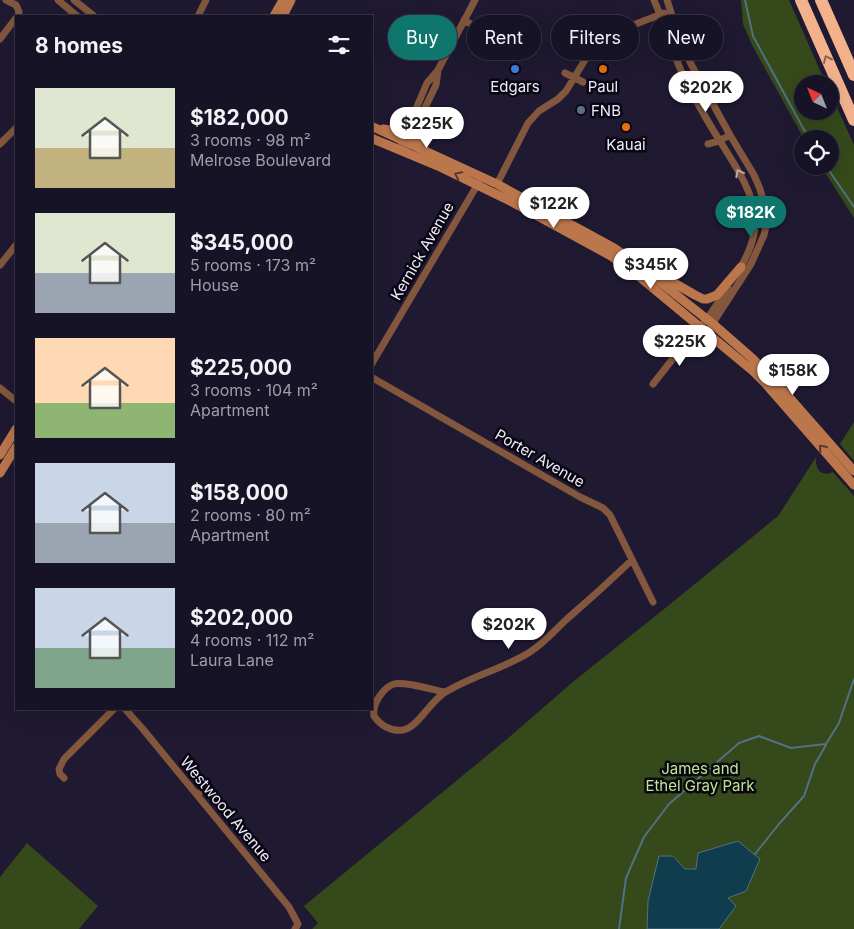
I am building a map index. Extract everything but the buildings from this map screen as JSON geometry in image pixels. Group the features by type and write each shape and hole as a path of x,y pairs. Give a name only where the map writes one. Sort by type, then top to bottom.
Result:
{"highway":[{"path":"801,0 854,120"},
{"path":"822,0 854,75"}],"street":[{"path":"6,0 18,7 18,15"},
{"path":"58,0 72,12 77,1 93,15"},
{"path":"198,15 206,0"},
{"path":"275,15 283,0"},
{"path":"284,15 291,0"},
{"path":"403,147 427,83 438,70 474,0"},
{"path":"654,0 683,76 746,186 753,205 754,235 741,267 710,322"},
{"path":"653,384 690,337 704,330 751,264 764,235 768,218 754,175 730,135 681,43 667,0"},
{"path":"497,184 528,123 539,111 568,90 591,51 606,37 618,30 670,10"},
{"path":"0,39 15,20"},
{"path":"565,73 583,82"},
{"path":"373,127 391,130 412,127"},
{"path":"373,127 403,147 438,166 479,181 497,184 614,248 636,263 710,322 760,366 854,471"},
{"path":"412,127 422,150"},
{"path":"0,144 15,129"},
{"path":"708,144 730,135"},
{"path":"373,139 422,150 611,256 630,269 744,363 765,383 854,485"},
{"name":"Kernick Avenue","path":"373,362 479,181"},
{"path":"0,265 15,246"},
{"path":"636,263 695,295 707,299 717,295 741,267"},
{"name":"Porter Avenue","path":"373,378 580,497 603,508 610,516 652,602"},
{"path":"0,388 15,401"},
{"path":"0,455 15,432"},
{"path":"0,473 15,449"},
{"path":"445,692 396,683 381,693 374,705 374,716 381,724 395,730 404,730 412,727 435,700 445,692 519,658 537,647 632,560"},
{"path":"64,778 60,774 59,769 64,759 113,710"},
{"name":"Westwood Avenue","path":"126,710 289,907 298,922 295,929"},
{"path":"196,795 207,786"}],"green space":[{"path":"741,0 789,0 822,75 794,75 794,120 839,120 839,112 854,145 854,218 827,175 839,175 839,130 799,130 752,45 743,24"},
{"path":"854,422 854,461 840,444"},
{"name":"James and Ethel Gray Park","path":"816,457 816,465 819,471 822,473 833,472 854,496 854,929 312,929 318,923 304,906 506,740 574,681 778,516"},
{"path":"27,843 98,906 79,929 0,929 0,877"}],"water":[{"path":"738,841 760,859 746,891 728,898 736,906 719,929 647,929 648,901 659,856 673,856 685,869 696,869 698,853"}],"waterway":[{"path":"745,0 753,36 804,130"},
{"path":"832,175 854,207"},
{"path":"619,929 626,878 644,837 669,804 739,743 759,736 791,748 826,744 839,723 854,679"},
{"path":"755,854 804,796 815,764 826,745"}],"place":[{"name":"Edgars","path":"515,69"},
{"name":"Paul","path":"603,69"},
{"name":"FNB","path":"581,110"},
{"name":"Kauai","path":"626,127"}]}
